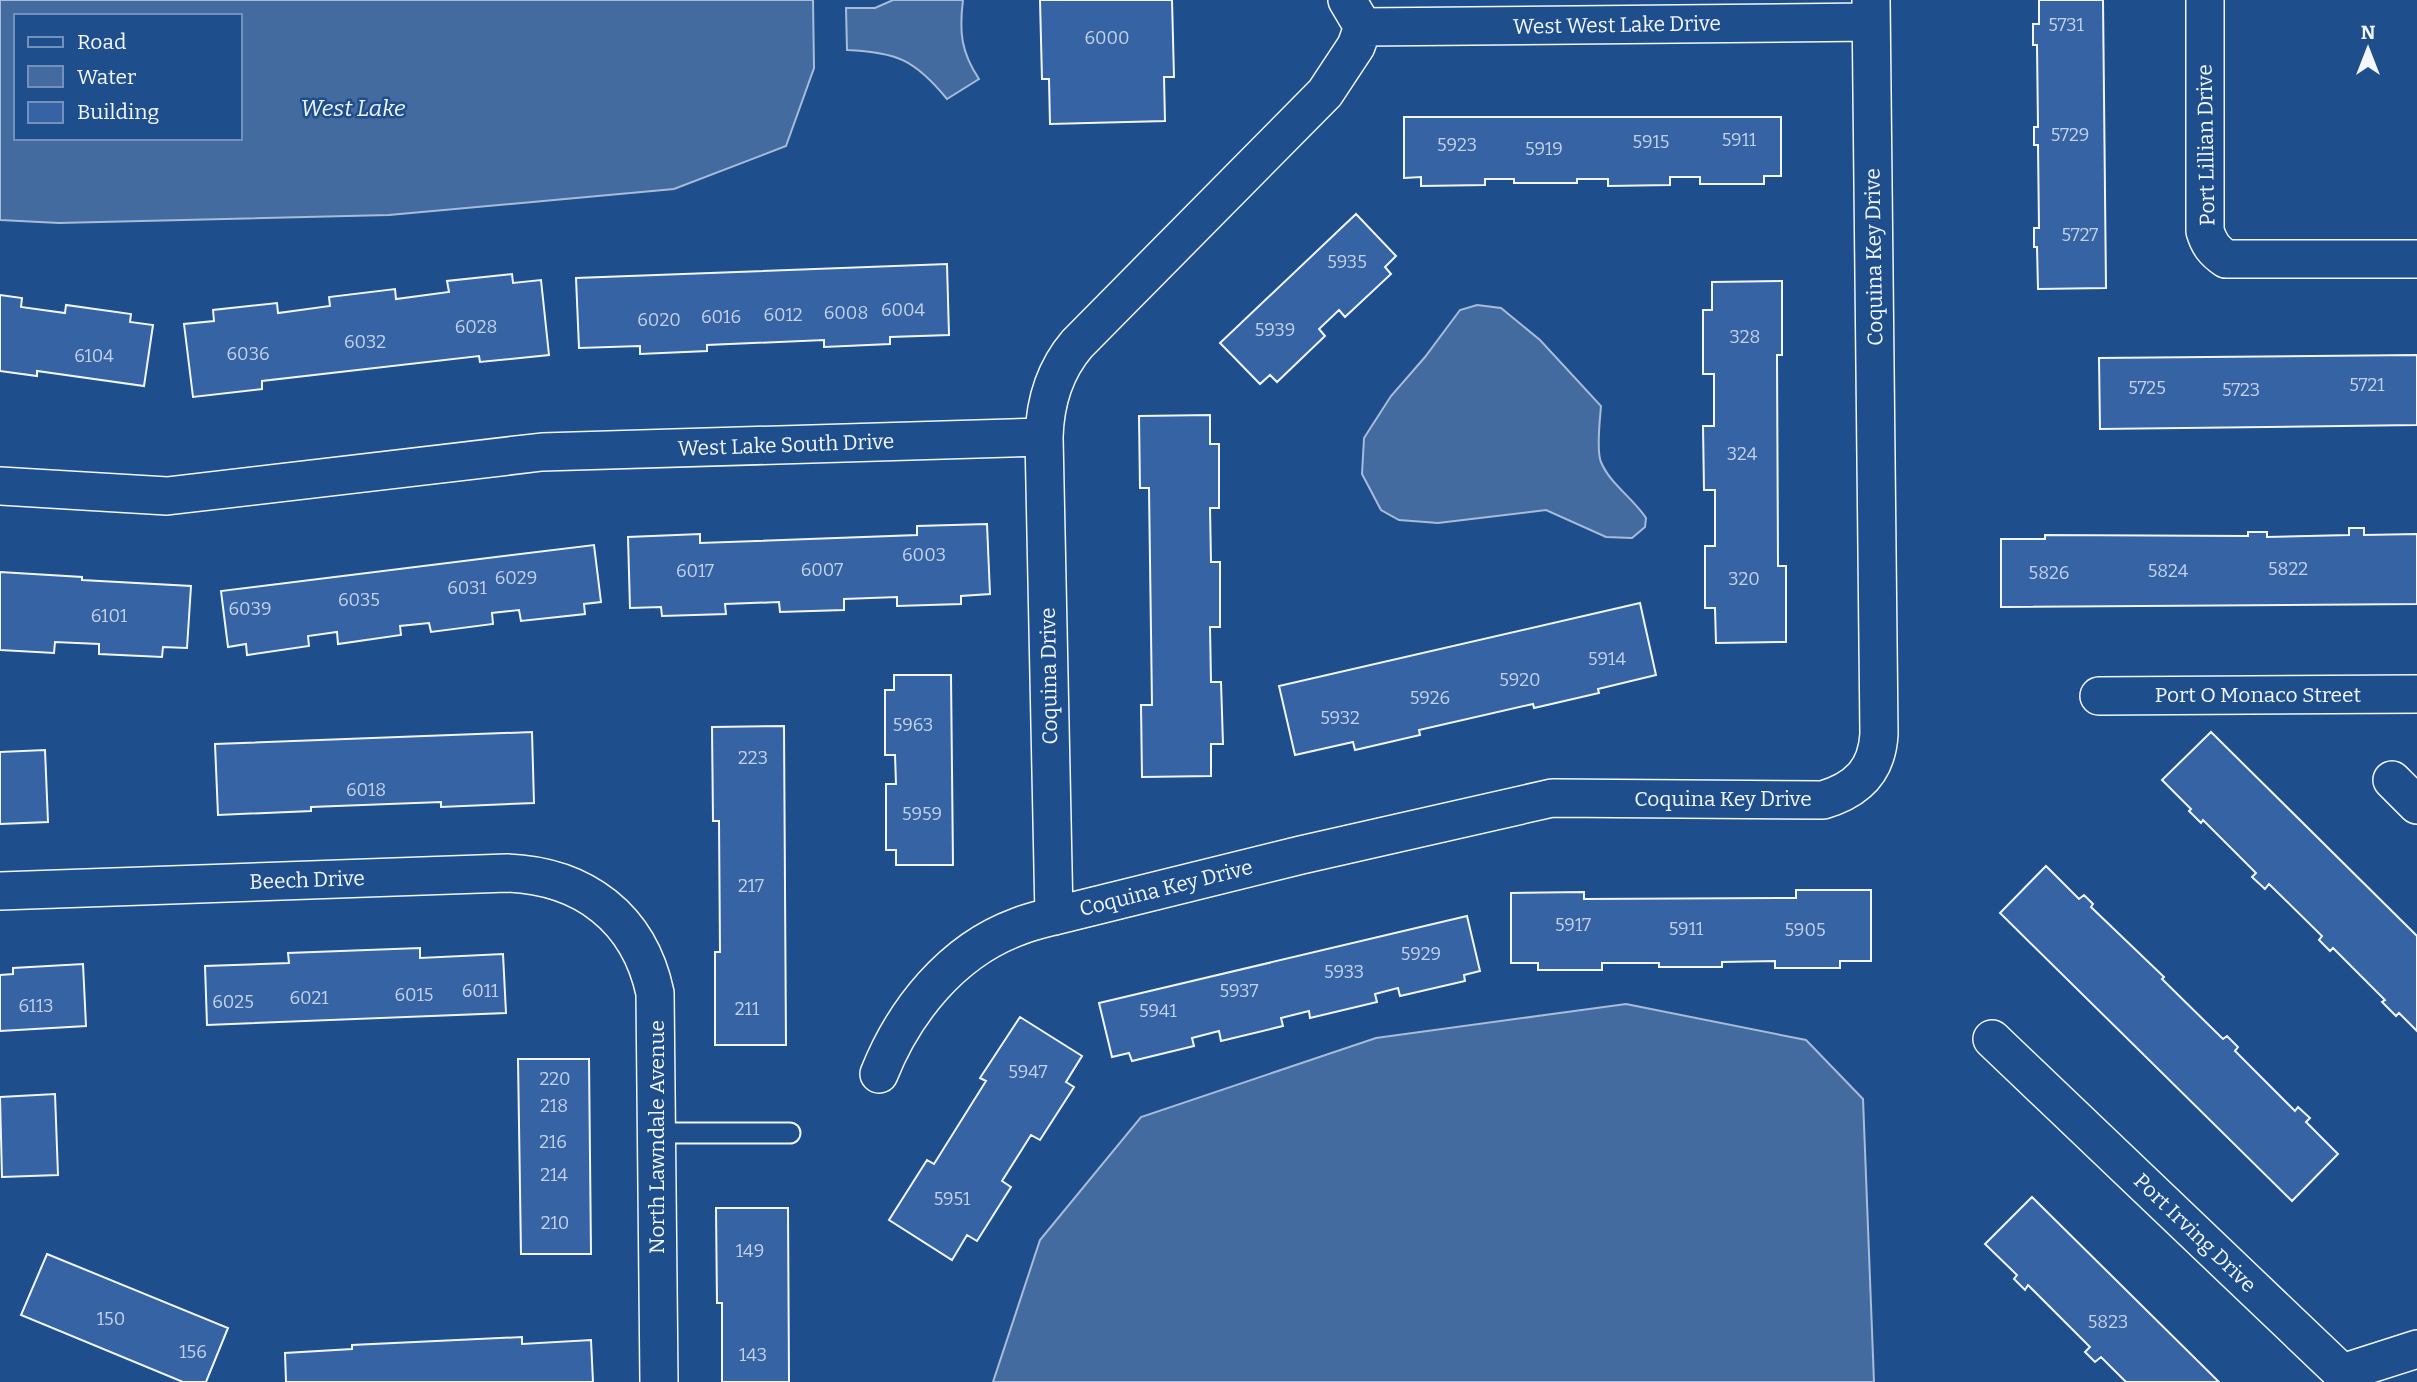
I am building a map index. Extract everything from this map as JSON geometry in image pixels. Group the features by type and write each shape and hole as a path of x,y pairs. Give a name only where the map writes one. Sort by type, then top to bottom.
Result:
{"street":[{"name":"Port Lillian Drive","path":"2205,0 2205,231 2216,253 2226,259 2417,259"},
{"name":"West West Lake Drive","path":"1355,14 1871,11"},
{"name":"Coquina Key Drive","path":"879,1074 896,1036 932,986 979,946 1015,927 1314,852 1552,798 1823,800 1843,794 1860,782 1873,763 1879,734 1871,11"},
{"path":"1044,438 1047,403 1054,381 1069,353 1325,93 1356,46 1355,14"},
{"name":"Coquina Drive","path":"1044,438 1054,916"},
{"name":"West Lake South Drive","path":"0,486 167,496 542,452 1044,438"},
{"name":"Port O Monaco Street","path":"2099,696 2417,694"},
{"path":"2392,780 2417,805"},
{"name":"Beech Drive","path":"0,891 507,873 530,874 573,886 607,907"},
{"name":"North Lawndale Avenue","path":"607,907 634,937 652,981 656,1006 659,1382"},
{"name":"Port Irving Drive","path":"1992,1039 2342,1373 2417,1349"}],"lane":[{"path":"658,1133 790,1133"}],"water":[{"name":"West Lake","path":"0,0 813,0 814,68 786,146 674,189 389,215 59,223 0,220"},
{"path":"893,0 963,0 961,22 965,51 979,79 947,99 925,75 904,61 879,53 847,50 846,8 875,8"},
{"path":"1477,305 1501,308 1540,340 1601,406 1601,462 1610,477 1646,518 1645,527 1632,538 1606,537 1546,510 1438,523 1399,520 1381,510 1362,474 1364,438 1391,396 1425,357 1460,310"},
{"path":"1626,1004 1806,1040 1863,1099 1874,1382 993,1382 1040,1240 1141,1117 1376,1038"}],"building":[{"path":"1040,0 1172,0 1174,77 1164,77 1165,121 1050,124 1049,79 1042,79"},
{"path":"2039,0 2103,0 2106,288 2038,289 2037,247 2034,247 2034,228 2039,228 2038,145 2034,145 2034,127 2038,127 2037,45 2033,45 2033,24 2039,24"},
{"path":"1404,117 1781,117 1781,176 1764,176 1764,184 1700,184 1700,177 1670,177 1670,185 1608,186 1608,179 1577,179 1577,183 1514,183 1514,179 1485,179 1485,185 1421,186 1421,177 1404,178"},
{"path":"1356,214 1396,256 1385,267 1391,274 1345,317 1339,310 1319,329 1325,336 1277,382 1270,375 1260,384 1220,343"},
{"path":"947,264 949,335 890,337 890,344 824,347 824,340 707,345 707,351 640,354 640,346 579,348 576,278"},
{"path":"512,274 513,283 541,280 549,355 480,362 479,356 262,381 262,389 193,397 184,324 214,321 213,310 277,303 278,313 330,306 329,297 395,289 396,299 449,292 447,281"},
{"path":"1782,281 1782,355 1777,355 1778,566 1786,566 1786,642 1716,643 1715,608 1705,608 1705,546 1715,546 1715,490 1704,490 1703,426 1714,426 1714,374 1703,374 1703,310 1712,310 1712,282"},
{"path":"0,295 22,298 21,307 65,313 66,305 131,314 130,322 153,325 144,386 37,371 37,376 0,371"},
{"path":"2417,355 2417,425 2100,429 2099,358"},
{"path":"1210,415 1210,444 1219,444 1219,508 1210,508 1211,562 1220,562 1220,627 1210,627 1211,682 1221,682 1223,744 1211,744 1211,776 1142,777 1141,705 1152,705 1149,488 1140,488 1139,416"},
{"path":"987,524 990,594 961,596 961,604 897,606 897,597 844,599 844,610 780,612 779,602 725,604 726,614 662,616 661,607 630,608 628,537 700,534 700,543 917,535 917,526"},
{"path":"2349,528 2364,528 2364,535 2417,534 2417,604 2001,607 2001,539 2045,539 2045,535 2248,536 2248,532 2267,532 2267,537 2349,535"},
{"path":"594,545 601,602 584,604 585,614 521,621 519,610 492,613 493,624 431,632 429,623 400,626 401,635 338,644 337,632 308,636 309,646 247,655 246,644 228,647 221,591"},
{"path":"0,572 191,586 187,648 163,647 162,657 99,654 99,644 55,642 54,653 0,650"},
{"path":"1640,603 1656,675 1598,689 1599,693 1534,708 1533,704 1419,730 1420,735 1355,750 1353,742 1295,755 1279,686"},
{"path":"894,675 951,675 953,865 896,865 896,850 886,850 886,784 896,784 895,755 885,755 885,690 894,690"},
{"path":"784,726 786,1045 715,1045 715,952 720,952 719,821 713,821 712,727"},
{"path":"532,732 534,803 441,807 441,802 311,807 311,811 218,815 215,744"},
{"path":"2211,732 2417,936 2417,1031 2399,1013 2396,1016 2382,1002 2385,1000 2333,948 2330,951 2319,940 2322,936 2269,884 2265,889 2252,877 2256,873 2203,820 2201,823 2162,780"},
{"path":"45,750 48,822 0,824 0,752"},
{"path":"2046,866 2079,899 2084,895 2093,904 2091,907 2164,977 2162,979 2223,1039 2227,1036 2238,1047 2235,1051 2295,1111 2298,1107 2310,1118 2306,1122 2338,1154 2292,1201 2000,913"},
{"path":"1796,890 1871,890 1871,961 1840,961 1840,968 1775,968 1775,961 1722,962 1722,967 1602,963 1602,970 1538,970 1538,963 1511,963 1511,893 1584,892 1584,899 1796,898"},
{"path":"1467,916 1480,971 1464,975 1465,981 1400,996 1398,988 1375,994 1377,1002 1310,1018 1309,1011 1281,1018 1283,1026 1221,1041 1219,1031 1192,1038 1194,1046 1132,1061 1129,1053 1112,1057 1099,1003"},
{"path":"420,948 420,958 503,954 506,1013 207,1025 205,966 289,963 288,953"},
{"path":"83,964 86,1026 0,1031 0,975 13,974 13,968"},
{"path":"1020,1017 1082,1056 1066,1082 1074,1087 1040,1140 1031,1135 1002,1181 1011,1187 977,1241 967,1235 952,1260 889,1220 927,1160 934,1164 986,1081 980,1078"},
{"path":"518,1059 589,1059 591,1254 521,1254"},
{"path":"55,1094 58,1175 2,1177 0,1097"},
{"path":"2032,1197 2219,1382 2126,1382 2101,1357 2095,1362 2085,1352 2090,1347 2028,1285 2025,1290 2014,1279 2017,1275 1985,1244"},
{"path":"716,1208 788,1208 789,1382 722,1382 722,1303 717,1303"},
{"path":"47,1254 228,1328 206,1382 183,1382 21,1315"},
{"path":"522,1337 522,1344 591,1340 593,1382 286,1382 285,1353 352,1349 352,1345"}]}
